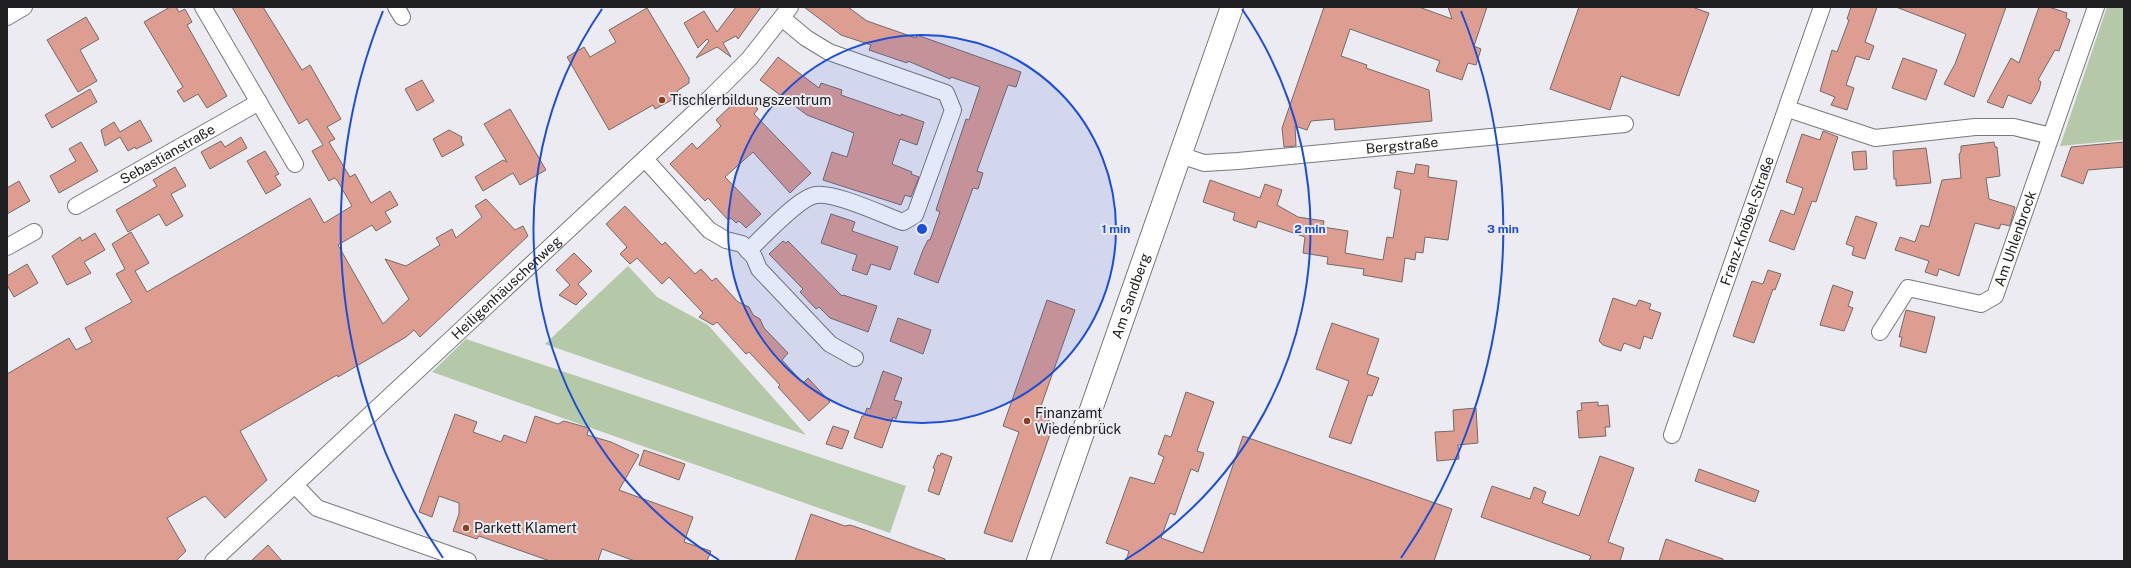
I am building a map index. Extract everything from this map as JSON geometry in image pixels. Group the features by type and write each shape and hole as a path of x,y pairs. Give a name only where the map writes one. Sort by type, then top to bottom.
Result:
{"main road":[{"name":"Am Sandberg","path":"1038,561 1232,7"}],"street":[{"path":"7,17 24,7"},
{"path":"203,7 295,164"},
{"name":"Franz-Knöbel-Straße","path":"1672,435 1788,109 1822,7"},
{"name":"Am Uhlenbrock","path":"1880,332 1908,288 1981,304 1995,296 2096,7"},
{"path":"748,251 802,201 816,195 830,196 903,222 915,215 953,110 946,93 829,52 806,38 786,12"},
{"name":"Heiligenhäuschenweg","path":"213,561 428,359 645,159 749,59 786,12"},
{"name":"Sebastianstraße","path":"76,206 258,102"},
{"path":"1788,109 1875,138 1975,127 2014,128 2051,136"},
{"name":"Bergstraße","path":"1180,155 1204,163 1238,161 1625,124"},
{"path":"645,159 709,230 726,240 742,244 754,257 759,269 830,344 855,358"},
{"path":"7,247 34,232"},
{"path":"295,485 317,508 468,561"}],"green space":[{"path":"2107,7 2124,7 2124,140 2060,146"},
{"path":"628,266 657,297 708,325 806,435 545,344"},
{"path":"466,339 906,486 890,533 432,372"}],"building":[{"path":"170,7 176,7 179,12 185,9 192,22 187,25 227,96 207,108 198,94 184,102 177,91 183,87 144,22"},
{"path":"232,7 263,7 302,70 310,65 341,119 327,127 335,139 329,142 350,177 355,174 371,203 390,191 398,205 385,212 391,222 376,231 372,225 338,245 383,324 409,299 385,259 406,266 440,245 436,238 452,229 456,238 482,217 475,206 486,199 515,230 523,226 528,236 420,337 414,330 406,337 338,377 337,375 240,431 267,480 225,518 205,496 167,518 186,551 176,561 7,561 7,374 69,338 76,350 92,342 85,328 132,302 116,274 125,269 112,244 131,232 149,263 135,271 147,292 310,198 324,223 352,206 337,180 334,178 329,181 312,151 323,145 307,119 299,124"},
{"path":"736,7 761,7 738,39 736,36 723,43 731,57 717,47 696,58 709,41 707,39 698,48 684,23 704,11 717,32"},
{"path":"804,7 848,7 867,21 916,38 917,35 1021,72 1016,87 1008,85 977,171 983,173 978,189 973,188 938,283 914,274 923,250 928,240 930,240 940,212 936,210 966,119 969,120 980,87 951,77 950,79 908,61 907,63 869,50 871,45 841,35"},
{"path":"1324,7 1419,7 1452,19 1448,7 1487,7 1474,46 1481,49 1476,65 1468,63 1462,80 1436,71 1440,61 1350,29 1341,56 1367,65 1366,68 1429,90 1432,121 1335,130 1334,119 1311,121 1307,130 1295,126 1296,146 1284,147 1282,128"},
{"path":"1579,7 1692,7 1709,13 1679,96 1621,76 1610,110 1550,89"},
{"path":"1851,7 1877,7 1865,42 1874,46 1869,60 1856,56 1846,85 1854,88 1847,110 1831,105 1835,97 1820,91 1832,50 1837,52 1849,20 1847,19"},
{"path":"1896,7 2006,7 1974,97 1944,84 1955,64 1966,34"},
{"path":"2039,7 2049,7 2067,13 2066,18 2070,20 2059,51 2055,50 2038,80 2041,82 2039,90 2031,104 2008,95 2003,108 1987,102 2011,58 2019,63"},
{"path":"647,8 689,78 689,83 677,91 679,95 670,101 655,109 653,105 609,130 567,57 584,47 590,57 616,42 609,30"},
{"path":"86,17 99,39 80,50 97,81 78,92 47,40"},
{"path":"778,57 819,88 821,83 842,90 841,95 901,116 901,114 924,122 917,145 900,139 892,164 912,172 911,174 919,177 911,197 905,195 901,205 823,180 832,152 847,157 854,133 807,115 760,80"},
{"path":"1903,58 1937,70 1926,100 1892,88"},
{"path":"422,80 434,101 417,111 405,89"},
{"path":"90,89 97,102 52,128 45,115"},
{"path":"747,97 758,109 754,114 811,173 790,193 753,152 725,177 761,214 746,228 739,221 736,223 731,218 728,220 708,198 705,201 670,164 692,143 697,149 721,126 716,120 736,101 739,104"},
{"path":"510,109 546,170 520,185 513,173 483,191 475,177 503,160 507,162 484,124"},
{"path":"140,120 152,141 136,149 135,147 128,151 120,137 105,146 101,130 114,122 120,132"},
{"path":"449,130 462,137 461,140 464,145 442,157 433,139"},
{"path":"1823,131 1838,137 1816,202 1812,201 1794,250 1769,241 1781,210 1794,215 1803,188 1786,182 1802,134 1820,140"},
{"path":"241,137 247,148 210,169 201,152 221,141 225,147"},
{"path":"81,142 98,171 59,193 50,176 76,161 69,149"},
{"path":"1994,142 1995,147 1997,147 2000,176 1986,178 1989,199 2015,207 2010,226 2001,224 1999,229 1975,223 1959,276 1939,269 1937,276 1925,272 1929,261 1895,250 1900,237 1915,242 1921,225 1929,227 1942,180 1961,178 1959,155 1961,146"},
{"path":"2124,142 2124,167 2088,170 2083,184 2061,176 2071,147"},
{"path":"1926,148 1931,183 1896,186 1896,179 1894,179 1893,151"},
{"path":"265,151 279,174 275,176 281,185 266,194 247,161"},
{"path":"1866,151 1867,169 1854,170 1852,152"},
{"path":"1416,164 1429,166 1428,177 1457,181 1448,240 1425,237 1423,253 1416,252 1415,260 1405,258 1402,282 1363,275 1364,269 1327,264 1328,257 1303,253 1305,237 1258,221 1256,228 1233,220 1235,213 1203,202 1210,180 1260,198 1265,184 1282,190 1277,205 1298,217 1324,221 1323,227 1348,231 1345,253 1383,260 1387,237 1393,238 1401,190 1394,188 1397,171 1414,174"},
{"path":"175,167 186,186 171,194 183,216 166,226 159,214 128,232 116,210 157,186 153,180"},
{"path":"19,181 30,201 7,214 7,188"},
{"path":"625,206 662,245 665,242 695,274 701,269 712,281 716,278 738,302 749,307 753,315 760,319 764,328 788,353 782,360 803,383 808,378 830,402 809,421 778,387 780,385 749,352 746,354 717,322 713,325 699,317 703,313 669,277 662,284 637,258 630,264 620,254 627,247 606,224"},
{"path":"831,214 855,222 852,231 898,247 890,270 871,264 867,275 852,270 857,255 821,243"},
{"path":"1856,216 1877,223 1865,259 1852,255 1854,247 1846,244"},
{"path":"95,233 105,250 84,262 91,273 67,285 52,256 80,237 82,241"},
{"path":"783,241 786,243 788,241 842,296 843,295 877,306 868,332 830,318 819,307 816,309 800,292 803,289 769,254"},
{"path":"574,253 592,271 578,284 587,294 576,305 559,295 570,285 556,270"},
{"path":"27,264 38,283 14,297 7,285 7,276"},
{"path":"1768,270 1781,274 1775,290 1773,289 1754,343 1733,336 1752,281 1763,284"},
{"path":"1833,285 1853,292 1848,306 1853,308 1844,331 1820,325"},
{"path":"1613,298 1636,306 1639,300 1651,304 1649,309 1661,313 1652,339 1644,336 1640,349 1624,343 1621,351 1603,345 1599,341"},
{"name":"Finanzamt Wiedenbrück","path":"1047,300 1075,310 1041,406 1049,421 1054,423 1012,542 984,533 1019,432 1003,426"},
{"path":"1906,310 1935,317 1926,353 1900,346 1902,337 1899,337"},
{"path":"898,318 931,330 923,354 890,341"},
{"path":"1332,323 1379,339 1367,374 1379,378 1372,396 1368,395 1351,444 1329,437 1349,381 1316,369"},
{"path":"883,371 902,378 894,400 902,402 896,419 893,417 882,448 854,438 862,416 864,416 867,408 870,409"},
{"path":"1186,392 1214,402 1197,451 1204,453 1198,472 1191,469 1175,515 1170,513 1161,538 1203,553 1243,436 1452,509 1434,561 1126,561 1129,551 1106,543 1130,477 1154,484 1164,457 1158,454 1165,435 1171,437"},
{"path":"1598,402 1598,406 1608,405 1610,427 1605,427 1606,436 1579,438 1577,411 1582,410 1581,403"},
{"path":"1476,408 1478,443 1458,445 1459,459 1437,461 1435,432 1454,431 1453,410"},
{"path":"455,414 477,422 473,432 501,442 504,435 526,443 535,416 558,424 564,421 589,428 587,435 611,442 639,455 619,490 693,517 684,542 711,551 707,561 635,561 602,549 598,561 550,561 479,536 477,539 453,531 459,514 459,503 439,496 432,517 419,512"},
{"path":"833,426 849,431 842,449 826,444"},
{"path":"644,450 685,464 679,480 639,465"},
{"path":"941,453 952,457 939,495 928,491 935,469 933,468 938,455 940,456"},
{"path":"1600,456 1634,468 1608,542 1624,548 1620,561 1589,561 1591,556 1481,517 1492,486 1530,499 1534,487 1546,492 1542,503 1579,516"},
{"path":"1699,469 1759,491 1755,502 1695,481"},
{"path":"811,514 845,526 850,525 865,530 945,559 945,561 795,561"},
{"path":"1666,539 1723,559 1723,561 1659,561"},
{"path":"268,545 282,561 251,561"}],"place":[{"name":"Tischlerbildungszentrum","path":"662,100"},
{"name":"Finanzamt Wiedenbrück","path":"1027,421"},
{"name":"Parkett Klamert","path":"466,528"}]}
